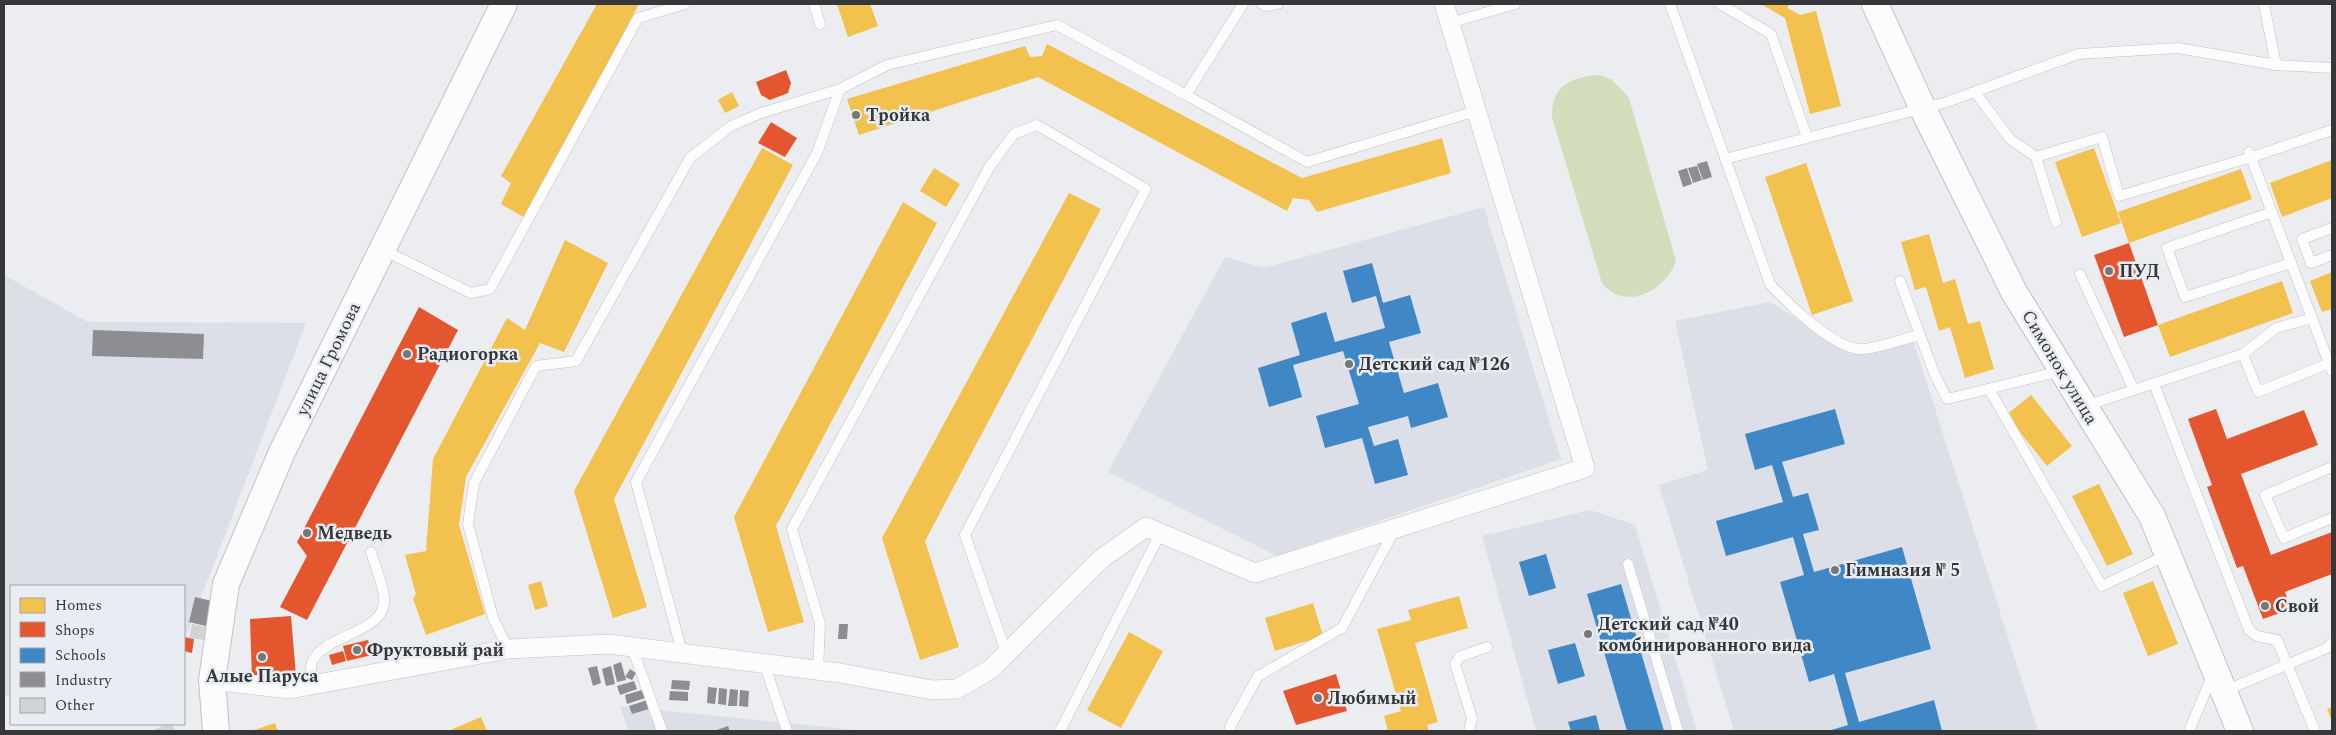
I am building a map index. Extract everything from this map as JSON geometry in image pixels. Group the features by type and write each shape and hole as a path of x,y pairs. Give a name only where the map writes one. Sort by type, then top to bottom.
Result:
{"street":[{"name":"улица Громова","path":"216,731 212,680 226,584 282,452 504,4"},
{"path":"212,680 290,689 508,649 609,644 818,670 932,690 958,689 992,669 1101,559 1146,527 1255,573 1585,468 1444,4"},
{"name":"Симонок улица","path":"1875,4 1923,109 2014,292 2152,516 2240,731"}],"lane":[{"path":"382,249 471,293 490,289 638,18 685,4"},
{"path":"814,4 820,24"},
{"path":"1186,95 1243,4"},
{"path":"1262,4 1267,6 1278,4"},
{"path":"1450,23 1515,4"},
{"path":"1670,4 1770,284 1787,304 1815,326 1843,344 1862,350 1920,335"},
{"path":"1720,4 1771,34 1808,137"},
{"path":"2264,4 2276,65"},
{"path":"508,649 493,618 468,524 474,483 536,366 576,361 690,158 731,126 761,113 840,88 887,65 1056,25 1307,162 1476,112"},
{"path":"1725,159 1923,109 2078,54 2178,48 2276,65 2332,68"},
{"path":"682,652 636,482 817,153 840,88"},
{"path":"1975,92 2010,139 2036,156 2056,222"},
{"path":"818,670 820,624 792,529 990,166 1014,134 1037,125 1146,189 965,535 1007,655"},
{"path":"2036,156 2102,137 2119,196 2332,130"},
{"path":"2243,354 2258,392 2331,366 2250,154"},
{"path":"2272,212 2167,248 2185,297 2292,263"},
{"path":"2332,228 2302,239 2311,263 2332,255"},
{"path":"2080,274 2134,390"},
{"path":"1900,280 1934,373 1947,399 2062,370"},
{"path":"2084,406 2243,354 2276,328 2312,318"},
{"path":"2154,384 2249,630 2257,636 2277,640 2315,731"},
{"path":"1989,389 2102,586 2168,554"},
{"path":"2332,467 2266,495 2284,538 2332,518"},
{"path":"1231,731 1230,727 1258,676 1342,628 1396,529"},
{"path":"1060,731 1160,534"},
{"path":"311,685 312,663 321,651 349,634 374,623 382,612 384,597 371,552"},
{"path":"1628,564 1678,731"},
{"path":"2189,731 2220,680 2288,665 2332,644"},
{"path":"632,647 662,731"},
{"path":"1469,731 1472,718 1455,664 1459,657 1488,648"},
{"path":"764,663 787,731"}],"shaded area":[{"name":"Детский сад №126","path":"1484,207 1561,459 1277,556 1108,472 1225,257 1264,268"},
{"path":"4,275 88,322 306,323 185,639 185,585 10,585 10,695 4,696"},
{"name":"Гимназия № 5","path":"1770,302 1855,355 1913,340 2038,731 1734,731 1659,485 1708,470 1675,321"},
{"name":"Детский сад №40 комбинированного вида","path":"1590,510 1635,525 1697,731 1536,731 1482,536"},
{"path":"620,706 866,731 628,731"}],"green space":[{"path":"1599,75 1611,79 1629,98 1676,261 1671,272 1654,289 1633,297 1611,292 1602,283 1552,117 1555,98 1565,85 1580,78"}],"building: Homes":[{"path":"597,4 639,4 525,218 501,204 511,183 501,176"},
{"path":"837,4 870,4 878,26 848,37"},
{"path":"1761,4 1790,4 1787,8 1800,15 1816,11 1841,106 1810,114 1785,18"},
{"path":"1047,44 1302,178 1442,138 1451,173 1317,212 1309,200 1293,198 1287,211 1038,77 859,135 847,99 1025,46 1030,57 1042,56"},
{"path":"732,92 739,106 725,113 718,100"},
{"path":"762,148 793,165 614,499 647,607 613,618 574,491"},
{"path":"2094,148 2121,223 2082,237 2055,162"},
{"path":"2332,160 2332,198 2282,217 2270,183"},
{"path":"1806,163 1853,301 1812,315 1765,177"},
{"path":"934,168 960,184 946,207 920,191"},
{"path":"2241,169 2252,199 2129,243 2118,212"},
{"path":"1069,193 1101,209 925,541 959,647 920,660 882,538"},
{"path":"903,202 937,223 776,526 804,622 768,632 734,517"},
{"path":"1929,234 1943,283 1955,279 1968,324 1980,321 1994,369 1965,378 1950,327 1939,331 1926,287 1915,290 1901,242"},
{"path":"565,240 608,263 564,352 540,343 466,477 459,525 485,614 426,635 413,599 416,594 405,555 426,551 433,459 507,318 525,330"},
{"path":"2332,272 2332,309 2322,312 2310,281"},
{"path":"2282,281 2293,313 2170,357 2158,325"},
{"path":"2031,395 2072,446 2047,466 2006,415"},
{"path":"2099,484 2133,554 2107,566 2072,496"},
{"path":"541,581 548,606 535,610 528,585"},
{"path":"2153,581 2178,644 2148,656 2123,593"},
{"path":"1459,596 1468,628 1415,643 1438,722 1427,725 1429,731 1388,731 1384,716 1401,711 1377,629 1411,620 1408,610"},
{"path":"1313,603 1323,636 1275,651 1265,618"},
{"path":"1129,632 1163,651 1121,728 1087,710"},
{"path":"2332,707 2332,721 2327,709"},
{"path":"481,717 487,731 448,731"},
{"path":"275,723 278,731 251,731"}],"building: Shops":[{"path":"786,70 791,83 788,93 770,100 761,95 756,82"},
{"path":"771,122 797,138 785,157 758,143"},
{"path":"2129,243 2158,325 2124,337 2094,255"},
{"path":"419,307 458,330 307,620 280,607 307,556 297,542"},
{"path":"2216,409 2227,439 2304,410 2318,445 2241,474 2271,555 2332,532 2332,574 2285,592 2291,609 2263,619 2243,566 2237,568 2207,487 2212,485 2188,419"},
{"path":"291,616 296,676 252,679 250,619"},
{"path":"185,637 194,639 192,653 185,651"},
{"name":"Фруктовый рай","path":"368,640 372,655 347,661 343,646"},
{"path":"343,651 346,661 332,665 329,655"},
{"path":"1336,674 1347,711 1296,725 1283,691"}],"building: Schools":[{"path":"1372,263 1383,303 1410,295 1421,333 1389,342 1404,393 1438,383 1448,417 1411,428 1408,416 1368,427 1374,446 1398,439 1408,475 1375,484 1362,438 1325,448 1316,416 1359,404 1343,351 1293,365 1302,397 1269,407 1258,368 1300,355 1291,323 1326,312 1335,342 1385,328 1376,296 1352,303 1343,271"},
{"path":"1835,409 1845,444 1782,462 1793,497 1808,493 1819,530 1803,534 1814,572 1902,547 1931,649 1845,673 1859,722 1934,700 1942,731 1828,731 1848,725 1834,674 1809,682 1780,582 1804,575 1793,537 1726,556 1716,521 1783,502 1772,465 1755,470 1745,434"},
{"path":"1546,554 1556,588 1529,596 1519,562"},
{"path":"1621,584 1664,731 1627,731 1587,594"},
{"path":"1575,643 1585,676 1558,684 1548,650"},
{"path":"1596,715 1600,731 1571,731 1568,722"}],"building: Industry":[{"path":"1707,161 1712,177 1703,180 1697,164"},
{"path":"1697,166 1702,180 1693,183 1688,168"},
{"path":"1687,168 1692,184 1683,187 1678,171"},
{"path":"93,330 204,334 203,359 92,356"},
{"path":"195,597 216,602 210,627 189,622"},
{"path":"839,624 848,624 847,639 838,639"},
{"path":"621,662 626,680 617,682 613,665"},
{"path":"597,666 601,683 593,686 588,668"},
{"path":"611,666 615,684 606,686 602,669"},
{"path":"630,669 636,673 632,680 625,677"},
{"path":"672,680 690,681 689,690 671,689"},
{"path":"634,681 637,689 620,695 617,686"},
{"path":"708,687 717,688 715,704 707,703"},
{"path":"719,688 727,689 726,705 718,704"},
{"path":"730,689 738,690 737,706 728,706"},
{"path":"642,690 645,698 627,704 625,695"},
{"path":"740,690 749,691 748,707 739,706"},
{"path":"670,691 688,692 688,701 669,700"},
{"path":"647,700 649,709 632,714 629,706"},
{"path":"728,726 730,731 714,731"}],"building: Other":[{"path":"192,624 209,627 206,640 189,638"},
{"path":"165,725 172,725 175,731 151,731"}],"place":[{"name":"Тройка","path":"856,115"},
{"name":"ПУД","path":"2109,271"},
{"name":"Радиогорка","path":"407,354"},
{"name":"Детский сад №126","path":"1349,364"},
{"name":"Медведь","path":"307,533"},
{"name":"Гимназия № 5","path":"1835,570"},
{"name":"Свой","path":"2265,606"},
{"name":"Детский сад №40 комбинированного вида","path":"1588,634"},
{"name":"Фруктовый рай","path":"357,650"},
{"name":"Алые Паруса","path":"262,657"},
{"name":"Любимый","path":"1318,698"}]}
